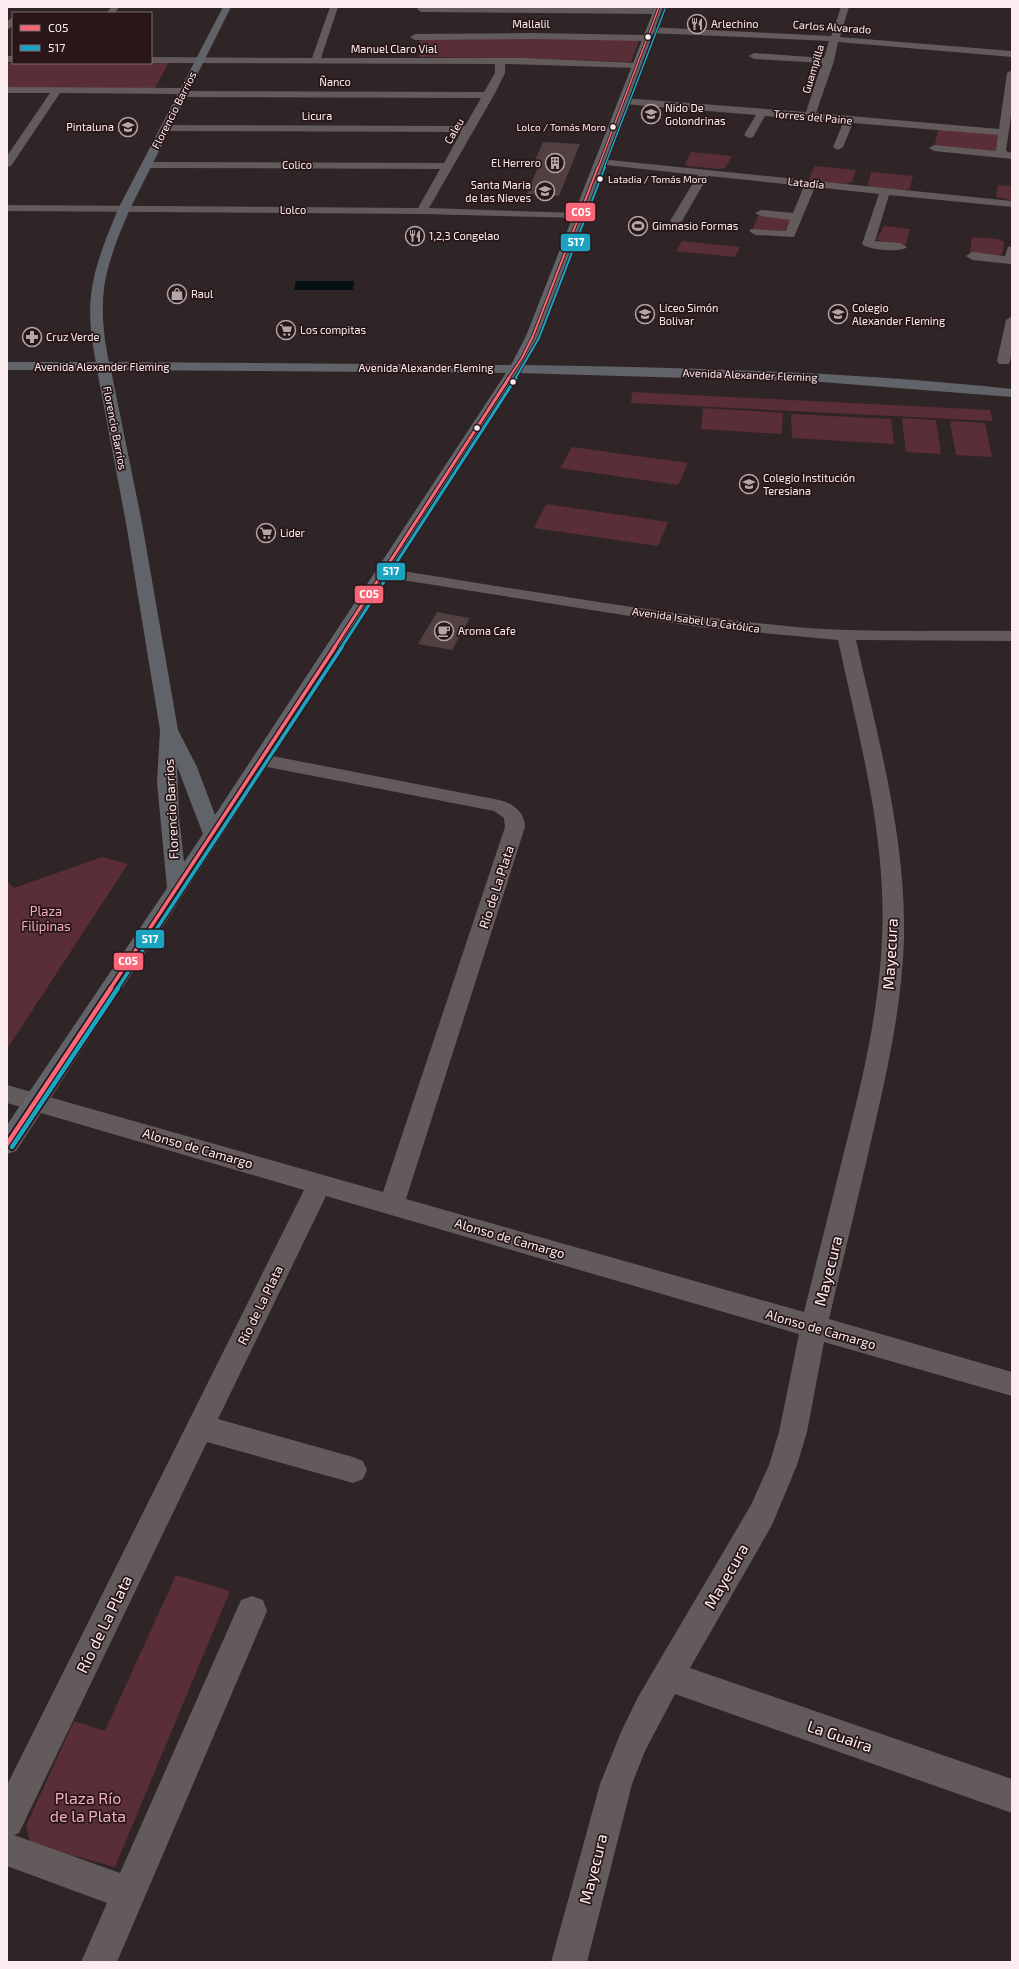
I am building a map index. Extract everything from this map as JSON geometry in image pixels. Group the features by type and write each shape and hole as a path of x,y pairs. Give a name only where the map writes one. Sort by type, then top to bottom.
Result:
{"main road":[{"name":"Florencio Barrios","path":"177,889 167,782 169,730 131,508 102,367 97,308 98,288 110,243 124,209 226,8"},
{"path":"7,1144 262,760 515,369 533,336 658,9"},
{"name":"Avenida Alexander Fleming","path":"7,366 515,369 802,377 925,384 1012,393"},
{"name":"Florencio Barrios","path":"169,730 187,767 213,834"}],"street":[{"path":"316,60 334,7"},
{"name":"Guampilla","path":"810,115 845,7"},
{"path":"420,11 658,9"},
{"name":"Mallalil","path":"410,61 416,33 531,36 648,34"},
{"name":"Carlos Alvarado","path":"648,34 835,39 1012,54"},
{"path":"754,56 828,61"},
{"name":"Manuel Claro Vial","path":"152,60 500,61 636,65"},
{"name":"Caleu","path":"422,211 489,95 500,73 500,61"},
{"path":"1008,155 1001,152 1012,73"},
{"name":"Ñanco","path":"7,90 489,95"},
{"path":"7,164 57,90"},
{"name":"Torres del Paine","path":"623,101 762,113 810,115 849,120 1004,132"},
{"path":"749,135 762,113"},
{"path":"838,147 849,120"},
{"name":"Licura","path":"165,128 469,129"},
{"path":"934,148 1008,155"},
{"name":"Latadía","path":"600,162 1012,204"},
{"name":"Colico","path":"146,165 448,166"},
{"path":"755,231 790,235 797,217 806,183 806,170"},
{"path":"676,221 704,172"},
{"path":"857,188 861,176"},
{"path":"915,194 919,181"},
{"path":"986,201 989,189"},
{"path":"885,191 868,244 900,247"},
{"name":"Lolco","path":"7,208 422,211 579,216"},
{"path":"761,213 797,217"},
{"path":"972,256 1010,260 1012,250"},
{"path":"1004,361 1011,335 1012,320"},
{"name":"Avenida Isabel La Católica","path":"383,573 700,622 790,632 846,635 1012,636"},
{"name":"Mayecura","path":"569,1962 616,1784 635,1736 668,1676 762,1515 783,1465 792,1432 814,1326 872,1084 888,995 893,938 892,890 887,833 846,635"},
{"name":"Río de La Plata","path":"262,760 499,806 512,814 516,820 511,840 392,1204"},
{"name":"Alonso de Camargo","path":"7,1094 320,1183 1012,1384"},
{"name":"Río de La Plata","path":"7,1820 320,1183"},
{"path":"200,1427 353,1470"},
{"path":"98,1962 252,1611"},
{"name":"La Guaira","path":"668,1676 1012,1796"},
{"path":"7,1849 128,1893"}],"green space":[{"path":"420,38 640,38 631,62 523,58 419,57"},
{"path":"152,62 169,62 155,88 7,88 7,63 152,64"},
{"path":"939,127 1004,132 1003,154 934,148"},
{"path":"691,152 732,156 725,168 720,169 688,166 685,164"},
{"path":"815,166 856,170 852,182 846,184 813,181 809,179"},
{"path":"871,172 913,176 910,188 905,190 872,187 868,185"},
{"path":"998,185 1012,186 1012,200 996,197"},
{"path":"759,214 791,220 785,231 752,230"},
{"path":"884,226 910,229 906,244 881,241 877,239"},
{"path":"972,237 998,239 1004,242 1002,254 970,253"},
{"path":"682,241 740,247 735,257 676,251"},
{"path":"632,392 990,410 993,421 631,403"},
{"path":"703,408 783,413 782,434 701,429"},
{"path":"791,414 891,419 894,444 792,438"},
{"path":"902,418 936,420 941,454 906,452"},
{"path":"950,421 985,423 992,457 956,455"},
{"path":"572,447 688,463 678,485 560,468"},
{"path":"546,504 668,522 658,546 534,528"},
{"name":"Plaza Filipinas","path":"102,857 128,864 7,1049 7,881 14,888"},
{"name":"Plaza Río de la Plata","path":"176,1575 230,1591 115,1867 31,1844 26,1826 74,1721 105,1731"}],"shaded area":[{"path":"296,281 354,281 353,290 294,290"}],"building":[{"path":"543,142 580,144 559,196 527,194 538,167 532,167"},
{"name":"Aroma Cafe","path":"437,612 470,618 452,650 418,644"}],"transit line":[{"name":"C05","path":"7,1144 262,760 522,358 533,336 659,7"},
{"name":"517","path":"12,1147 267,763 527,361 539,338 665,9"}],"place":[{"name":"Arlechino","path":"697,24"},
{"name":"Nido De Golondrinas","path":"651,114"},
{"name":"Pintaluna","path":"128,127"},
{"name":"Lolco / Tomás Moro","path":"613,127"},
{"name":"El Herrero","path":"555,163"},
{"name":"Latadia / Tomás Moro","path":"600,179"},
{"name":"Santa Maria de las Nieves","path":"545,191"},
{"name":"Gimnasio Formas","path":"638,226"},
{"name":"1,2,3 Congelao","path":"415,236"},
{"name":"Raul","path":"177,294"},
{"name":"Liceo Simón Bolivar","path":"645,314"},
{"name":"Colegio Alexander Fleming","path":"838,314"},
{"name":"Los compitas","path":"286,330"},
{"name":"Cruz Verde","path":"32,337"},
{"name":"Colegio Institución Teresiana","path":"749,484"},
{"name":"Lider","path":"266,533"},
{"name":"Aroma Cafe","path":"444,631"}]}
